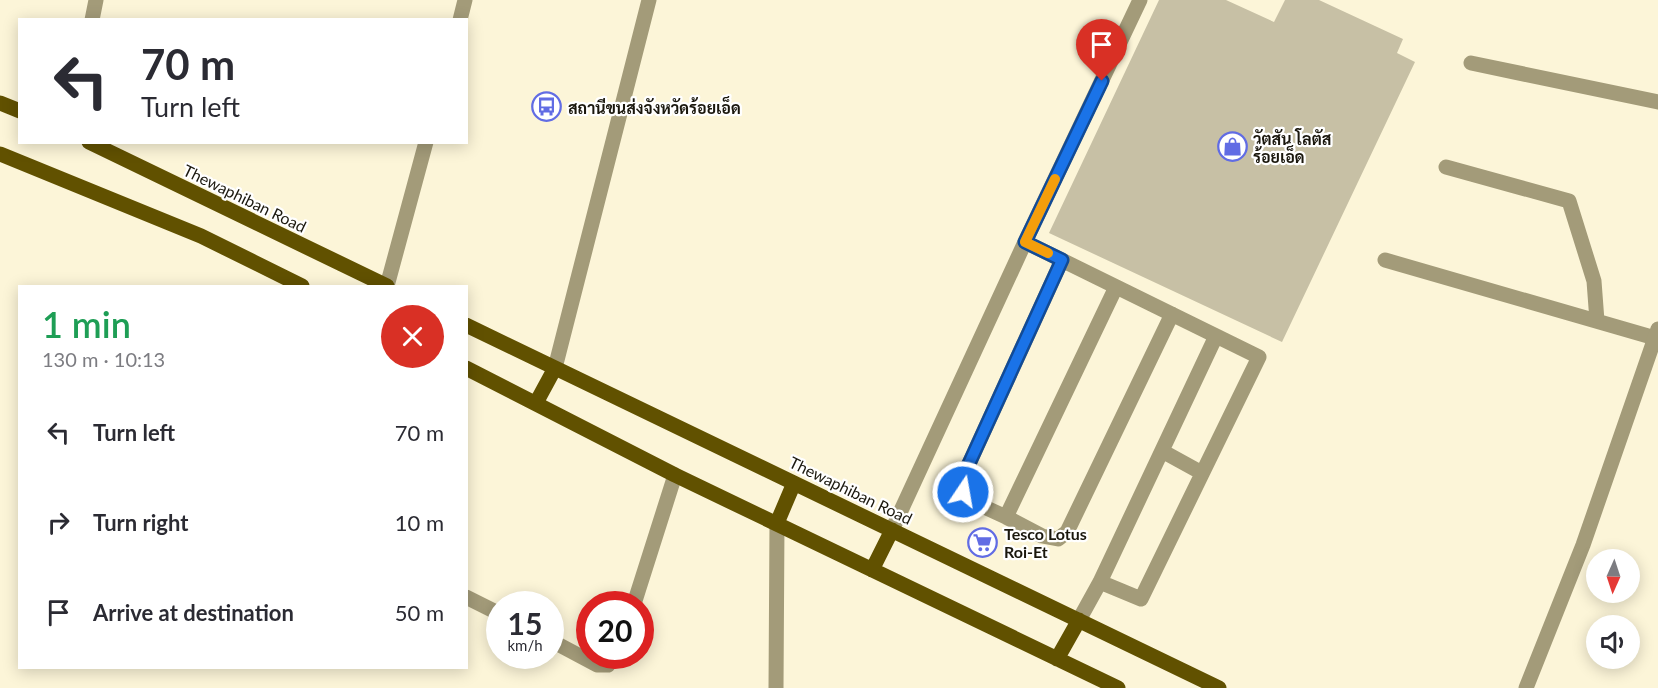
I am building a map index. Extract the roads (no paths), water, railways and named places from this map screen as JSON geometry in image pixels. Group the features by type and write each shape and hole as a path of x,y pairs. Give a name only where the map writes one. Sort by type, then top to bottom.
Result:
{"main road":[{"path":"0,103 18,110"},
{"name":"Thewaphiban Road","path":"92,144 385,285"},
{"path":"0,154 201,236 300,285"},
{"name":"Thewaphiban Road","path":"468,326 1219,688"},
{"path":"536,403 555,368"},
{"path":"468,369 675,475 1118,688"},
{"path":"777,523 794,483"},
{"path":"872,570 892,530"},
{"path":"1057,659 1079,620"}],"street":[{"path":"92,18 96,0"},
{"path":"460,18 465,0"},
{"path":"555,368 650,0"},
{"path":"892,530 1140,0"},
{"path":"1472,63 1658,102"},
{"path":"387,285 425,144"},
{"path":"1446,167 1569,201 1594,281 1597,321"},
{"path":"1025,242 1259,357 1141,599 1100,582"},
{"path":"1062,260 962,479 963,492 967,499 1042,536 1058,539 1067,532 1172,314"},
{"path":"1385,261 1597,321 1656,333 1583,545 1526,688"},
{"path":"1006,517 1116,287"},
{"path":"1079,620 1100,582 1216,336"},
{"path":"1162,451 1202,473"},
{"path":"638,591 675,475"},
{"path":"776,688 777,523"},
{"path":"468,598 486,607"}],"place":[{"name":"สถานีขนส่งจังหวัดร้อยเอ็ด","path":"547,107"},
{"name":"วัตสัน โลตัส ร้อยเอ็ด","path":"1232,147"},
{"name":"Tesco Lotus Roi-Et","path":"983,542"}]}
